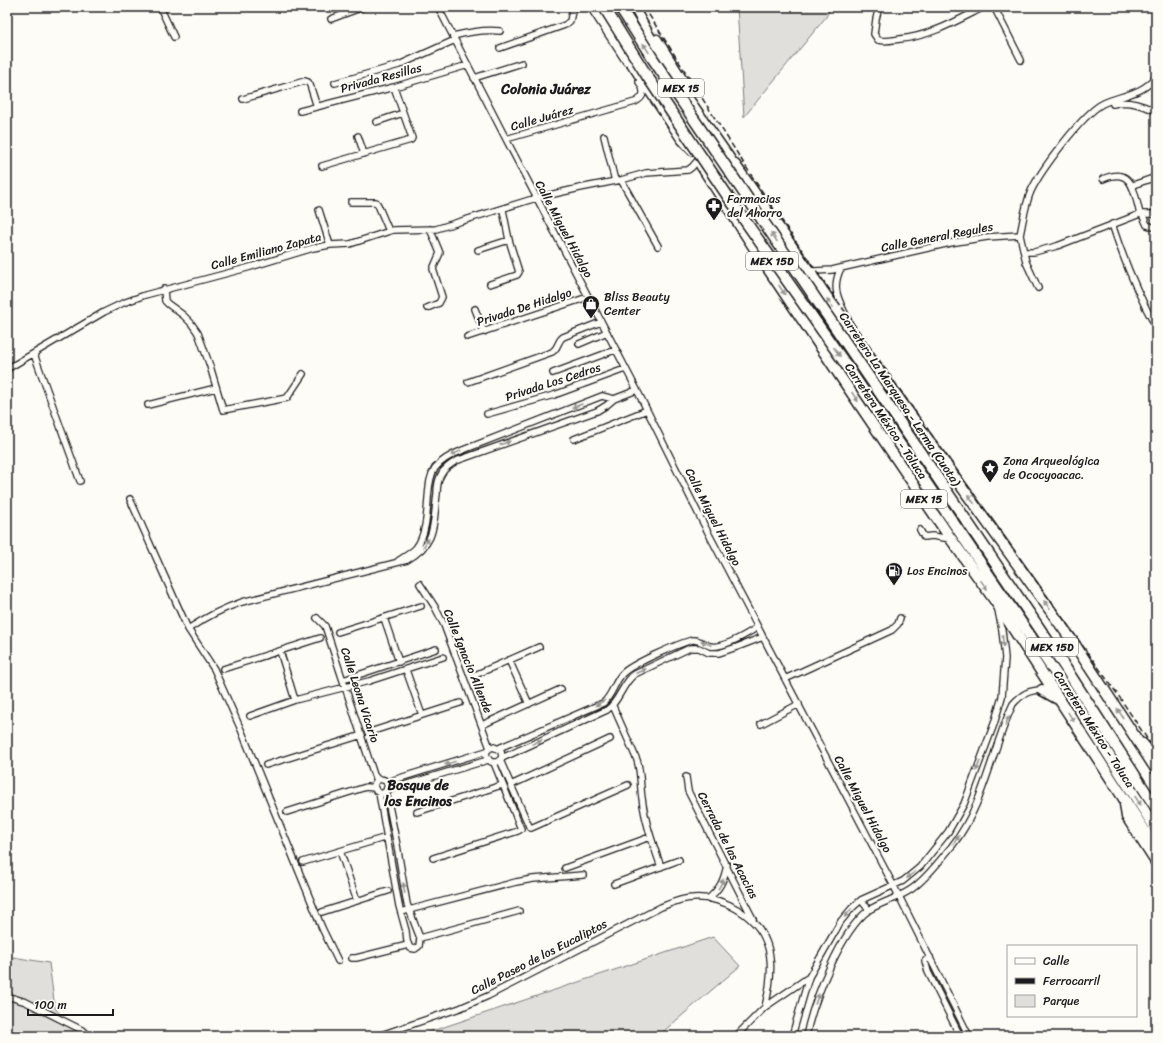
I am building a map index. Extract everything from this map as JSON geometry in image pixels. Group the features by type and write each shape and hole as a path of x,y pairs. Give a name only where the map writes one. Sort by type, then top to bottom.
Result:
{"highway":[{"name":"Carretera La Marquesa - Lerma (Cuota)","path":"604,7 647,76 729,198 856,379 1069,694 1156,829"},
{"name":"Carretera La Marquesa - Lerma (Cuota)","path":"620,7 653,59 1050,644 1156,808"},
{"name":"Carretera México - Toluca","path":"695,156 756,252 951,539 996,602 1156,848"},
{"name":"Carretera México - Toluca","path":"735,165 806,269 1074,642 1156,769"},
{"path":"1050,644 1088,692 1156,794"},
{"path":"1042,690 1059,699"},
{"path":"1124,798 1128,817 1156,862"}],"main road":[{"name":"Carretera México - Toluca","path":"597,7 695,156"},
{"name":"Carretera México - Toluca","path":"634,7 667,67 735,165"},
{"path":"657,38 712,124 735,165"},
{"path":"626,56 681,139 695,156"},
{"path":"1130,728 1156,758"}],"street":[{"path":"160,7 174,37"},
{"path":"331,19 363,7"},
{"name":"Calle Miguel Hidalgo","path":"438,7 637,390 701,519 899,896 969,1036"},
{"path":"500,48 565,25 570,20 573,7"},
{"name":"Calle Juárez","path":"506,140 635,102 643,97 644,92 641,86 590,7"},
{"path":"879,7 874,32 878,40 912,38 926,35 944,28 984,7"},
{"path":"994,7 1021,60"},
{"path":"335,83 399,65 454,38 474,31 500,31"},
{"path":"474,78 522,63"},
{"name":"Privada Resillas","path":"300,111 394,87 468,65"},
{"path":"1038,288 1026,262 1020,235 1027,203 1042,171 1078,126 1095,108 1108,101 1134,93 1151,83 1156,78"},
{"path":"243,99 305,81 310,85 317,107"},
{"path":"322,166 411,140 412,138 394,87"},
{"path":"1095,108 1124,102 1132,102 1156,112"},
{"path":"376,122 403,113"},
{"path":"358,136 364,154"},
{"path":"604,136 618,180 658,246"},
{"name":"Calle Emiliano Zapata","path":"7,369 104,312 123,303 164,289 247,268 313,248 350,244 403,228 430,229 446,227 503,210 536,198 646,173 688,170 692,167 695,156"},
{"path":"1103,179 1116,174 1125,177 1133,185 1141,214 1146,224 1150,227 1156,228"},
{"path":"1133,185 1156,177"},
{"path":"351,202 376,202 389,231"},
{"path":"319,210 330,245"},
{"path":"490,284 518,274 503,210"},
{"path":"1024,252 1034,252 1057,246 1141,214 1156,214"},
{"path":"1112,224 1123,257 1141,300 1156,327"},
{"path":"427,308 439,303 442,297 433,269 440,253 430,229"},
{"name":"Calle General Regules","path":"806,269 823,271 950,243 987,237 1020,235"},
{"path":"478,250 509,240"},
{"path":"841,268 836,281 837,293 856,339"},
{"path":"164,289 165,301 183,315 191,323 198,334 210,366 222,409 225,411 287,398 303,374"},
{"name":"Privada De Hidalgo","path":"467,338 588,297"},
{"path":"475,309 484,332"},
{"path":"468,382 552,352 556,349 559,340 563,337 601,322"},
{"path":"579,344 607,332"},
{"path":"553,373 615,350"},
{"path":"34,354 80,481"},
{"name":"Privada Los Cedros","path":"487,414 554,395 625,369"},
{"path":"148,405 216,388"},
{"path":"428,498 442,473 448,466 456,461 597,411 614,399 637,390"},
{"path":"395,563 416,548 422,538 426,519 429,485 436,468 445,459 602,396 614,399"},
{"path":"574,439 647,410"},
{"path":"188,629 211,614 230,606 407,560 418,554 429,541 432,532 438,481"},
{"path":"130,499 188,629 214,669 242,732 322,928 338,961"},
{"path":"920,530 924,536 951,539"},
{"name":"Calle Ignacio Allende","path":"420,584 435,606 444,625 482,725 489,750"},
{"path":"792,1036 809,977 841,922 862,900 910,877 948,832 964,804 985,749 1002,697 1005,658 1002,630 996,602"},
{"path":"338,632 421,606"},
{"name":"Calle Leona Vicario","path":"317,618 325,626 374,775 378,780"},
{"path":"384,618 399,662"},
{"path":"785,679 892,630 898,624 900,618"},
{"path":"374,788 375,783 378,780 384,780 387,782 489,750 494,747 499,748 603,703 622,674 629,668 687,642 696,639 710,646 714,646 726,643 747,634 758,627"},
{"path":"747,634 751,642"},
{"path":"379,793 501,759 607,710 612,706 627,681 635,674 690,648 699,648 705,652 714,654 763,637"},
{"path":"223,669 320,638"},
{"path":"726,643 728,650"},
{"path":"475,676 539,647"},
{"path":"343,680 436,649"},
{"path":"280,651 295,700"},
{"path":"250,716 295,700 406,670 444,657"},
{"path":"509,660 529,704"},
{"path":"406,670 422,715"},
{"path":"615,684 622,688"},
{"path":"482,725 561,689"},
{"path":"806,1036 812,1012 830,968 853,928 869,910 913,888 932,870 967,825 981,795 1013,704 1033,690 1042,690"},
{"path":"373,731 460,703"},
{"path":"761,724 798,704"},
{"path":"612,706 640,769 641,796 650,837 661,867"},
{"path":"266,765 362,735"},
{"path":"511,785 610,739"},
{"path":"499,748 502,754 501,759 511,785 530,828 628,785"},
{"path":"433,858 521,829 491,761 486,756 489,750"},
{"name":"Cerrada de las Acacias","path":"686,776 688,791 727,865 754,922"},
{"path":"287,812 366,787 374,788 379,793 408,945 412,949 417,948 420,946 420,938 407,904 387,790 387,782"},
{"path":"417,812 502,785"},
{"path":"303,862 387,837"},
{"path":"565,868 650,837"},
{"path":"388,846 397,845"},
{"path":"340,851 357,901"},
{"path":"614,884 679,860"},
{"path":"708,899 722,884 727,865"},
{"path":"401,912 516,882 532,879 583,875"},
{"path":"322,912 388,892"},
{"name":"Calle Paseo de los Eucaliptos","path":"378,1036 460,1008 661,907 678,900 693,898 720,901 736,909 754,922 761,931 767,943 770,954 771,982 766,1007"},
{"path":"862,900 869,910"},
{"path":"420,938 519,911"},
{"path":"352,958 408,945"},
{"path":"930,957 925,961 928,972 960,1036"},
{"path":"736,1036 766,1007 809,977"},
{"path":"7,996 26,1002 84,1031 89,1036"}],"green space":[{"path":"737,7 831,7 826,17 744,117"},
{"path":"713,937 740,966 658,1036 417,1036"},
{"path":"13,957 49,963 55,1008 80,1036 7,1036 7,963"}],"tunnel":[{"path":"618,36 623,25 630,21 637,21 646,25 657,39"}],"railway":[{"path":"644,7 755,181 799,246 969,488 1116,692 1156,752"}],"place":[{"name":"Farmacias del Ahorro","path":"714,221"},
{"name":"Bliss Beauty Center","path":"591,319"},
{"name":"Zona Arqueológica de Ococyoacac.","path":"990,483"},
{"name":"Los Encinos","path":"894,586"}],"district":[{"name":"Colonia Juárez","path":"546,89"},
{"name":"Bosque de los Encinos","path":"418,794"}]}
